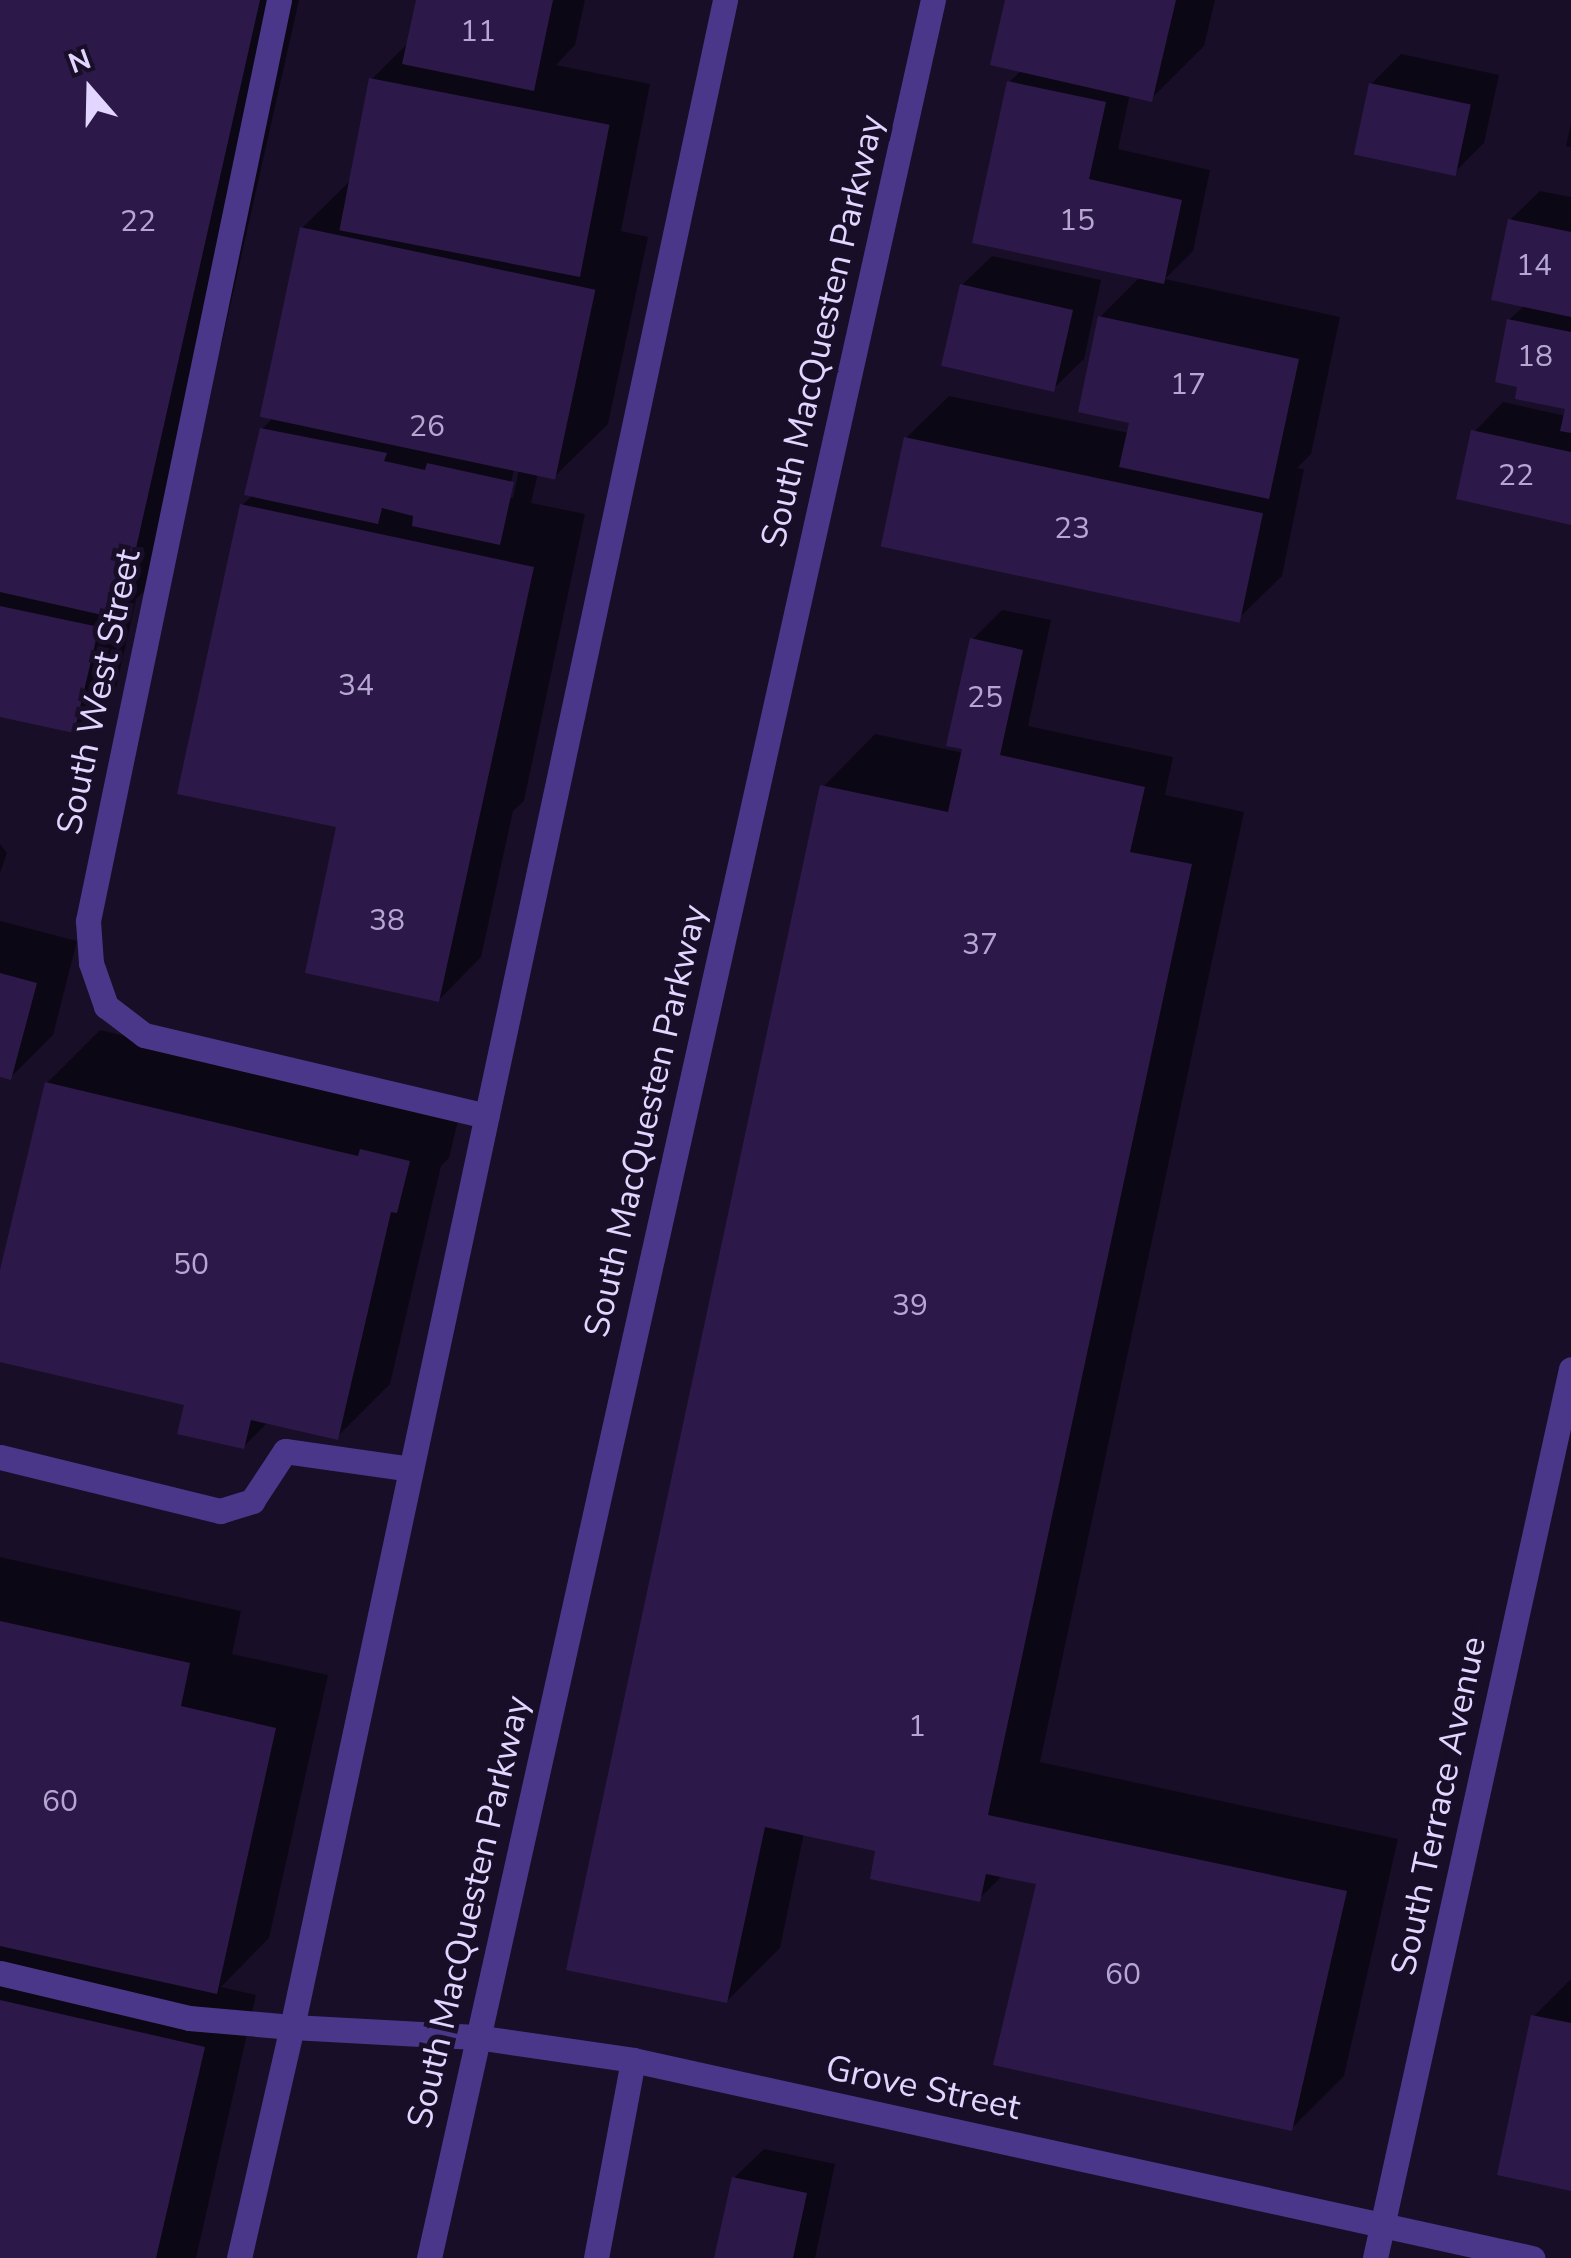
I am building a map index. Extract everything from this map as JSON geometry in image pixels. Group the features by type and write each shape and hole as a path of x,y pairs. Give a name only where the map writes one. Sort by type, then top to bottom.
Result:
{"street":[{"name":"South West Street","path":"279,0 88,921 90,963 106,1006 144,1035 487,1116"},
{"path":"239,2258 292,2027 725,0"},
{"name":"South MacQuesten Parkway","path":"429,2258 933,0"},
{"name":"South Terrace Avenue","path":"1375,2258 1571,1369"},
{"path":"0,1457 220,1511 252,1501 285,1451 411,1469"},
{"name":"Grove Street","path":"0,1973 190,2018 476,2038 634,2060 1532,2258"},
{"path":"596,2258 634,2060"}],"building":[{"path":"0,0 260,0 120,619 0,592"},
{"path":"416,0 553,0 534,91 402,64"},
{"path":"1005,0 1176,0 1152,102 990,65"},
{"path":"369,78 609,125 580,277 339,230"},
{"path":"1007,81 1106,102 1089,179 1182,200 1164,284 972,243"},
{"path":"1369,83 1471,105 1456,176 1354,154"},
{"path":"1508,219 1571,232 1571,317 1491,300"},
{"path":"300,227 595,290 555,480 260,417"},
{"path":"960,284 1073,310 1054,392 941,366"},
{"path":"1098,316 1299,359 1269,499 1119,467 1129,423 1078,412"},
{"path":"1507,319 1571,332 1571,433 1560,431 1565,409 1515,399 1517,387 1495,382"},
{"path":"260,428 387,453 384,461 425,470 427,463 514,482 500,545 412,526 413,516 382,508 378,524 244,495"},
{"path":"1471,430 1571,452 1571,525 1456,499"},
{"path":"904,437 1263,513 1240,623 881,547"},
{"path":"240,504 534,567 439,1002 305,973 336,827 177,794"},
{"path":"0,606 99,627 74,733 0,717"},
{"path":"970,638 1023,650 1000,755 1145,787 1130,852 1192,864 988,1815 1347,1891 1292,2131 993,2065 1036,1884 986,1874 980,1902 870,1879 875,1851 765,1827 727,2003 566,1970 820,785 948,812 962,749 946,746"},
{"path":"0,973 37,983 11,1080 0,1077"},
{"path":"45,1082 358,1156 360,1149 410,1161 397,1213 391,1212 338,1440 251,1420 244,1449 177,1434 184,1405 0,1362 0,1270"},
{"path":"0,1621 190,1663 181,1706 276,1728 217,1994 0,1946"},
{"path":"0,2000 205,2047 156,2258 0,2258"},
{"path":"1531,2015 1571,2023 1571,2191 1497,2175"},
{"path":"732,2177 807,2193 793,2258 714,2258"}]}
